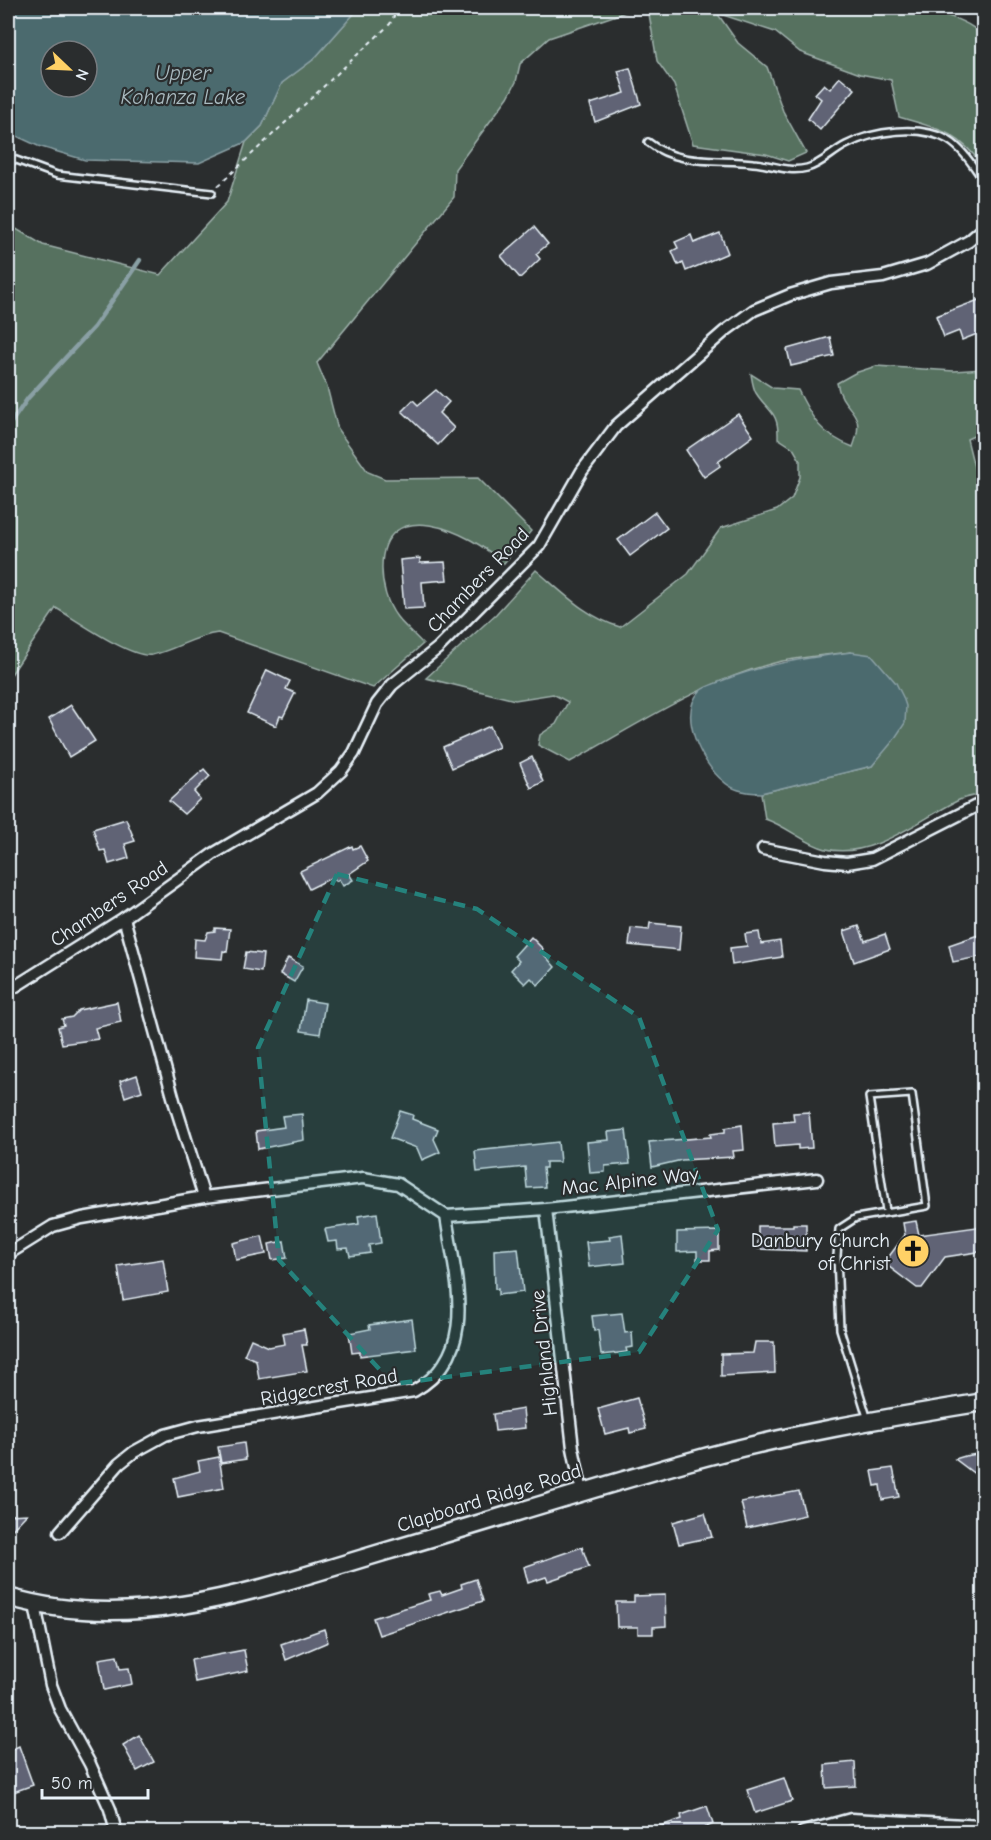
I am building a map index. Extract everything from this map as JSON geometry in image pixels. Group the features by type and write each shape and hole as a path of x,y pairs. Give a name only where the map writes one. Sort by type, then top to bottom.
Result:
{"main road":[{"name":"Clapboard Ridge Road","path":"8,1597 35,1605 99,1612 149,1610 200,1604 281,1583 582,1492 746,1447 868,1422 984,1402"}],"street":[{"name":"Chambers Road","path":"8,991 124,918 213,854 317,793 341,771 354,753 377,704 392,685 438,648 539,546 582,471 616,426 725,331 754,310 790,294 831,283 883,277 927,264 969,241 984,228"},
{"path":"763,849 825,861 847,863 872,859 984,802"},
{"path":"124,918 175,1104 204,1197"},
{"path":"8,1254 53,1226 204,1197 375,1178 398,1184 446,1216"},
{"name":"Mac Alpine Way","path":"446,1216 546,1209 817,1179"},
{"name":"Highland Drive","path":"546,1209 573,1448 582,1492"},
{"name":"Ridgecrest Road","path":"60,1532 119,1464 134,1452 165,1435 198,1426 414,1391 436,1378 452,1354 458,1319 458,1297 446,1216"},
{"path":"35,1605 51,1685 110,1809 116,1833"},
{"path":"803,1833 851,1820 984,1826"}],"lane":[{"path":"648,142 661,152 689,160 756,163 786,171 807,168 845,146 868,136 898,132 924,133 946,139 962,151 984,181"},
{"path":"8,157 57,175 212,193"},
{"path":"868,1422 840,1329 837,1256 839,1229 856,1218 886,1211 927,1206 912,1094 869,1097 886,1211"}],"path":[{"path":"212,193 390,24 398,8"}],"highlighted area":[{"path":"337,874 477,909 639,1017 718,1230 639,1352 393,1384 279,1260 258,1048"}],"green space":[{"path":"359,8 637,8 549,38 520,64 516,82 508,97 455,169 454,197 317,363 327,387 338,430 368,472 385,479 478,478 531,531 503,564 471,540 451,531 430,525 412,525 396,531 386,545 382,569 384,588 390,606 397,617 423,644 373,688 218,633 160,653 143,655 117,645 56,608 8,679 8,224 43,245 160,275 227,202 246,142 262,126 282,83 314,59"},
{"path":"642,8 904,8 957,19 976,29 983,36 983,166 974,154 956,138 899,117 891,80 860,74 800,52 775,32 717,13 738,43 767,67 783,111 806,153 788,161 766,154 693,144 674,85 657,61 649,14"},
{"path":"876,366 954,371 983,369 983,432 967,439 979,487 983,491 983,794 957,801 877,844 843,851 818,846 765,819 761,793 872,766 904,723 851,652 778,662 724,680 671,705 570,762 538,745 540,735 556,724 568,702 553,694 515,700 426,678 496,614 536,570 586,611 620,627 688,574 721,528 777,510 792,498 800,477 800,460 793,448 778,438 775,417 756,393 751,374 773,388 798,390 819,425 833,437 853,447 858,425 837,383 855,373"}],"water":[{"name":"Upper Kohanza Lake","path":"8,8 359,8 314,59 282,83 262,126 246,142 199,163 85,160 38,146 8,132"},
{"path":"851,652 872,655 896,683 906,706 905,723 872,766 761,793 736,789 715,773 700,751 692,726 691,713 700,691 707,686 737,675 769,666"}],"building":[{"path":"630,68 641,104 595,122 590,104 625,93 618,71"},
{"path":"840,77 855,89 820,130 808,119 821,99 815,94 824,84 830,89"},
{"path":"534,227 548,244 536,254 540,259 520,278 501,256"},
{"path":"720,233 728,253 686,271 683,263 678,265 672,251 678,248 675,242 691,235 694,243"},
{"path":"984,298 984,317 977,319 982,332 962,340 959,331 944,337 936,316"},
{"path":"830,337 834,356 791,366 787,349"},
{"path":"436,390 449,402 439,413 454,428 438,445 402,411 413,400 418,405"},
{"path":"738,414 753,436 718,462 720,466 704,477 686,450"},
{"path":"655,512 667,528 630,556 618,540"},
{"path":"420,558 420,563 445,562 447,580 422,582 424,608 404,609 400,560"},
{"path":"267,670 290,681 286,689 295,693 276,726 247,713"},
{"path":"71,705 95,741 69,757 49,719"},
{"path":"490,726 499,747 452,768 443,747"},
{"path":"532,757 543,782 531,788 520,763"},
{"path":"204,769 210,776 194,792 200,799 184,814 169,801"},
{"path":"126,819 135,841 125,844 129,858 109,864 105,850 100,851 93,829"},
{"path":"352,846 353,849 360,846 368,861 349,874 353,880 343,886 339,879 336,881 333,877 309,889 300,871"},
{"path":"650,923 681,926 679,950 629,945 631,928 649,930"},
{"path":"859,926 865,941 885,934 890,949 854,962 844,931"},
{"path":"215,928 230,929 227,952 223,951 222,959 194,957 195,939 205,940 208,932 215,931"},
{"path":"759,932 761,944 780,941 782,957 732,965 730,948 747,946 745,934"},
{"path":"978,935 984,956 953,962 949,945"},
{"path":"531,937 543,949 541,951 555,967 538,985 531,978 525,984 511,970 519,961 514,956"},
{"path":"246,952 263,954 261,972 243,969"},
{"path":"288,958 303,966 294,982 280,974"},
{"path":"306,1000 325,1003 320,1034 301,1031"},
{"path":"117,1002 121,1022 95,1028 98,1039 62,1044 58,1027 64,1025 62,1019 72,1017 79,1010"},
{"path":"137,1075 142,1091 125,1097 120,1081"},
{"path":"400,1111 413,1115 412,1119 438,1129 434,1139 440,1152 422,1160 417,1148 390,1138"},
{"path":"809,1112 812,1148 798,1149 798,1145 775,1147 773,1123 794,1121 793,1113"},
{"path":"302,1114 304,1140 258,1149 256,1131 284,1127 282,1116"},
{"path":"742,1125 744,1150 733,1151 734,1157 682,1160 652,1167 649,1142 711,1137 710,1134 725,1132 725,1128"},
{"path":"626,1130 630,1164 605,1166 605,1172 590,1173 587,1142 609,1140 608,1132"},
{"path":"558,1142 560,1162 546,1162 546,1168 543,1168 545,1187 527,1188 525,1167 477,1172 475,1151"},
{"path":"377,1213 381,1243 369,1245 370,1253 350,1256 348,1248 338,1249 337,1241 328,1242 325,1229 359,1224 358,1216"},
{"path":"916,1221 919,1235 984,1226 984,1251 945,1257 922,1288 917,1288 884,1263 905,1235 903,1223"},
{"path":"793,1224 806,1224 806,1251 758,1249 758,1226 793,1226"},
{"path":"719,1231 719,1250 710,1251 710,1260 697,1260 697,1251 677,1252 677,1232"},
{"path":"622,1234 625,1263 589,1267 586,1242 610,1240 609,1236"},
{"path":"262,1236 266,1254 236,1260 233,1243"},
{"path":"284,1241 287,1258 272,1260 269,1244"},
{"path":"518,1248 523,1292 498,1295 498,1289 495,1289 494,1250"},
{"path":"163,1259 168,1292 123,1300 118,1266"},
{"path":"622,1313 625,1333 632,1332 633,1347 626,1348 627,1352 601,1355 598,1330 594,1331 592,1316"},
{"path":"412,1319 416,1349 360,1356 360,1352 352,1353 349,1333 370,1329 369,1325"},
{"path":"304,1329 307,1345 302,1345 307,1371 259,1379 256,1360 244,1355 251,1339 269,1347 285,1344 283,1333"},
{"path":"755,1342 774,1342 775,1373 721,1376 721,1354 753,1353"},
{"path":"637,1398 646,1429 630,1433 629,1428 605,1434 598,1409"},
{"path":"523,1409 525,1428 495,1431 493,1414"},
{"path":"244,1443 246,1459 221,1463 218,1447"},
{"path":"984,1453 984,1481 955,1459 965,1456"},
{"path":"219,1457 224,1488 178,1497 174,1478 200,1471 198,1461"},
{"path":"893,1468 899,1497 882,1500 880,1485 875,1486 872,1471"},
{"path":"799,1491 805,1515 747,1528 741,1502"},
{"path":"705,1513 712,1537 679,1544 673,1522"},
{"path":"27,1514 8,1534 8,1515"},
{"path":"582,1547 589,1567 548,1581 546,1577 528,1583 524,1567"},
{"path":"476,1579 483,1601 379,1635 373,1618 430,1600 428,1594 440,1591 442,1595 462,1588 461,1584"},
{"path":"665,1595 666,1626 653,1627 653,1634 638,1634 638,1627 617,1627 616,1602 634,1602 634,1596"},
{"path":"324,1629 328,1642 286,1660 281,1644"},
{"path":"244,1650 248,1671 195,1682 191,1660"},
{"path":"117,1656 120,1669 129,1668 132,1684 104,1690 99,1659"},
{"path":"139,1735 154,1762 137,1771 123,1745"},
{"path":"19,1746 33,1785 8,1794 8,1779 11,1778 8,1769 8,1751"},
{"path":"855,1762 856,1786 826,1788 825,1765"},
{"path":"784,1778 792,1801 755,1813 747,1790"},
{"path":"707,1806 713,1824 700,1830 648,1833 648,1830 682,1819 681,1815"}],"waterway":[{"path":"8,427 28,398 94,327 140,260"}],"place":[{"name":"Danbury Church of Christ","path":"913,1251"}]}
